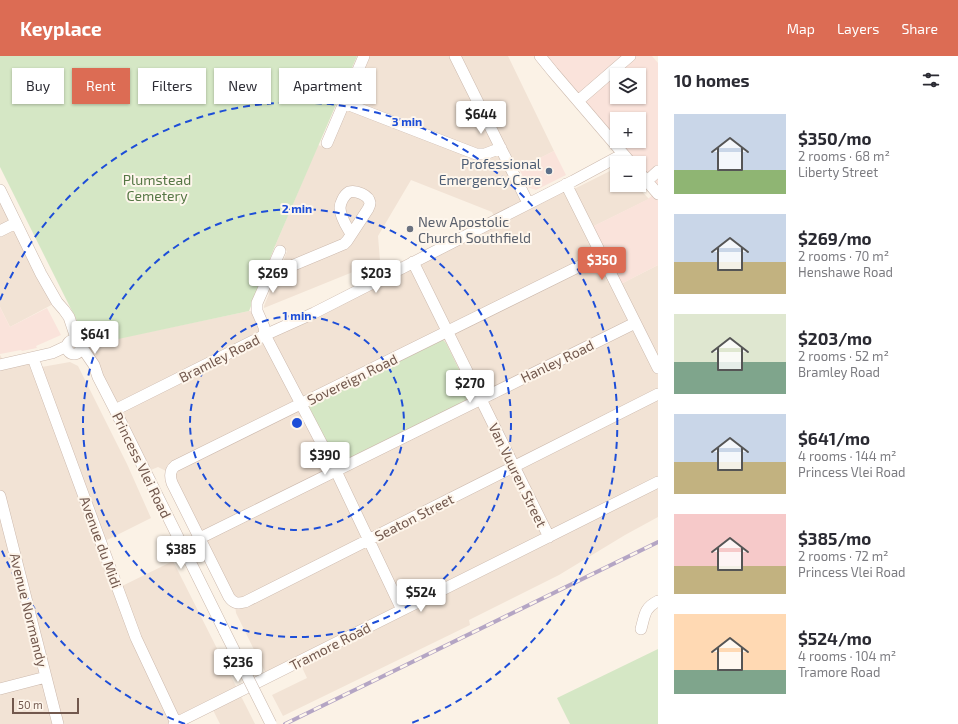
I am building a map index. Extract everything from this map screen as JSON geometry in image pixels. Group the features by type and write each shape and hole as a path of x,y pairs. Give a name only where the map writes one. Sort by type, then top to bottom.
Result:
{"street":[{"path":"359,68 364,56"},
{"path":"455,56 528,203"},
{"path":"540,56 623,154"},
{"path":"578,101 630,56"},
{"path":"326,142 344,104"},
{"path":"347,104 476,154 485,154 501,148"},
{"name":"Bramley Road","path":"115,410 265,335 314,313 623,154"},
{"path":"658,171 647,181 658,194"},
{"path":"566,184 658,368"},
{"path":"0,190 41,274 57,302 71,321 73,347 0,365"},
{"path":"0,231 16,223"},
{"path":"271,271 289,267 344,244 351,234"},
{"path":"280,251 256,306 264,327 265,335 336,471 402,610"},
{"name":"Sovereign Road","path":"200,538 172,483 170,474 172,469 602,255"},
{"name":"Van Vuuren Street","path":"413,262 549,537"},
{"name":"Hanley Road","path":"200,538 635,323"},
{"name":"Princess Vlei Road","path":"73,347 98,377 272,724"},
{"name":"Avenue du Midi","path":"33,358 136,638 175,724"},
{"name":"Seaton Street","path":"200,538 229,597 235,603 245,602 658,394"},
{"name":"Tramore Road","path":"175,724 658,482"},
{"name":"Avenue Normandy","path":"0,496 58,724"},
{"path":"641,629 647,609 658,601"},
{"path":"0,689 46,677"}],"shaded area":[{"path":"363,56 508,56 554,151 512,172 529,204 566,185 570,191 610,171 610,192 642,192 649,199 588,229 617,286 658,265 658,517 559,575 469,620 470,625 283,716 272,695 307,678 300,663 268,678 236,613 235,604 170,473 158,467 146,472 82,346 249,311 256,311 265,335 496,220 492,212 411,180 378,236 380,261 264,308 273,284 288,279 290,273 289,264 283,262 287,251 275,246 318,145 324,147 342,104 376,104 376,68 358,68"},
{"path":"540,56 652,56 658,63 658,265 617,286 588,229 648,199 656,192 646,180 646,156 625,156 618,148 646,148 646,112 610,112 610,138"},
{"path":"554,151 566,175 536,190 527,187 519,168"},
{"path":"0,191 57,302 10,327 0,307"},
{"path":"0,307 10,327 47,308 61,335 36,346 37,348 0,354"},
{"path":"0,355 5,364 33,358 36,368 70,362 78,366 127,464 151,518 101,543 118,588 173,561 255,724 220,724 211,706 185,720 187,724 0,724"}],"green space":[{"name":"Plumstead Cemetery","path":"0,56 357,56 352,68 279,68 279,104 336,104 275,246 249,311 95,344 94,342 88,343 0,167"},
{"path":"441,340 446,343 469,390 467,398 463,403 340,463 337,463 309,405"},
{"path":"658,649 658,724 570,724 557,698"}],"railway":[{"path":"285,724 658,542"}],"place":[{"name":"Professional Emergency Care","path":"549,171"},
{"name":"New Apostolic Church Southfield","path":"410,229"}]}
